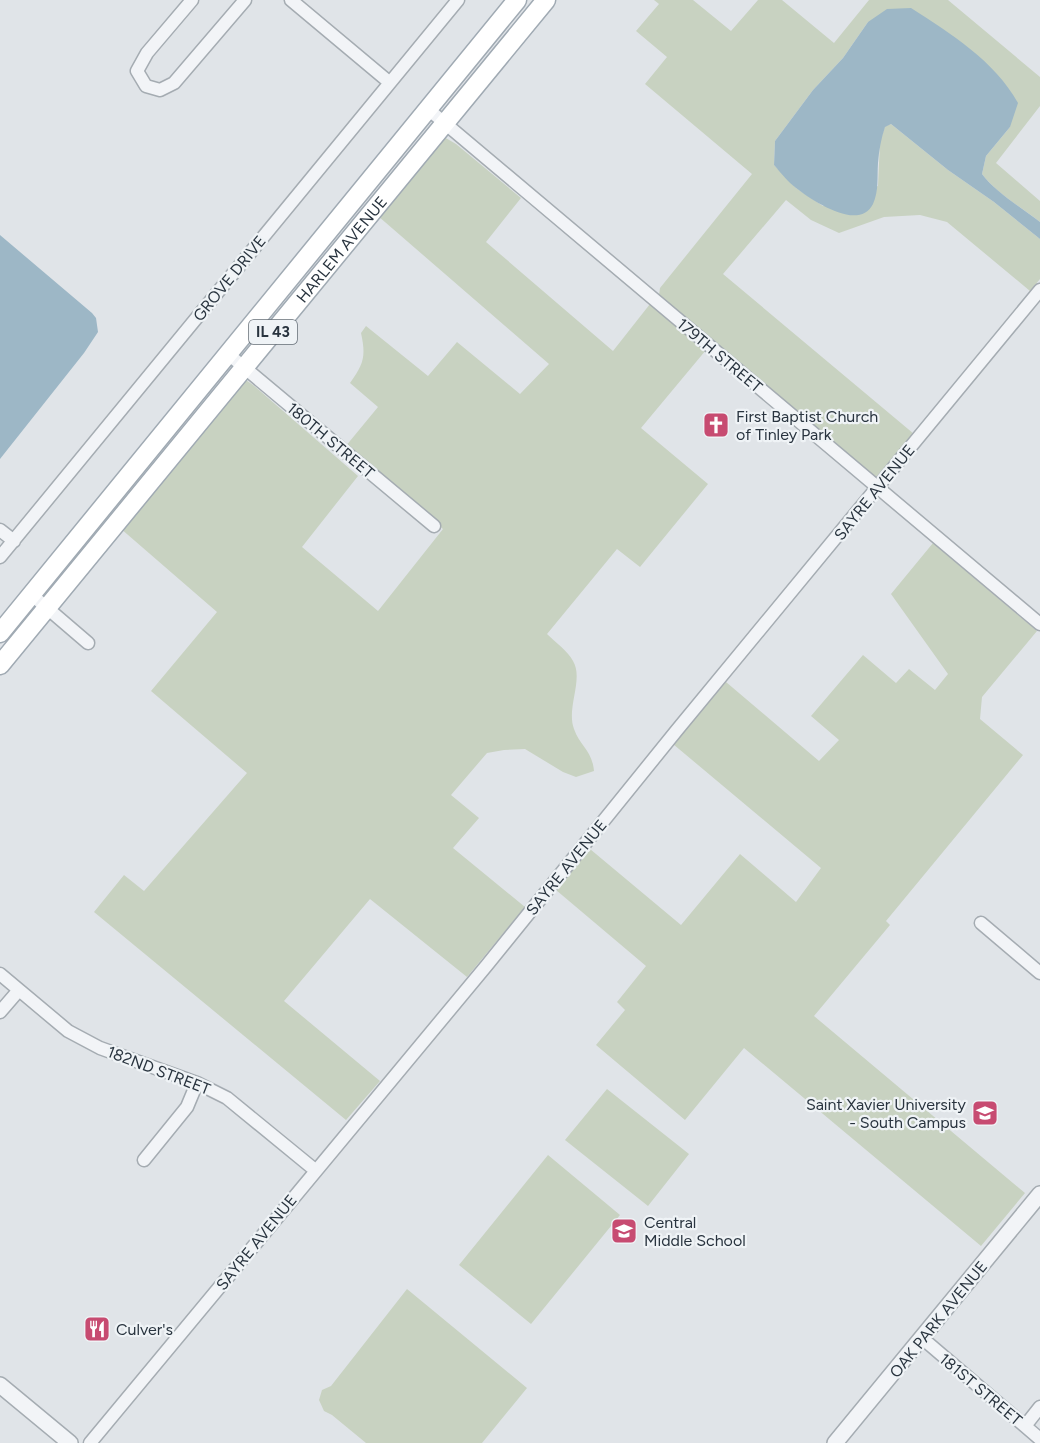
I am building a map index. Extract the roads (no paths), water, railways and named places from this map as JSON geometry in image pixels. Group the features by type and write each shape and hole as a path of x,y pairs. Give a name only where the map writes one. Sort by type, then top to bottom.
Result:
{"main road":[{"name":"HARLEM AVENUE","path":"0,633 518,0"},
{"name":"HARLEM AVENUE","path":"0,665 546,0"}],"street":[{"path":"192,0 147,53 137,71 146,86 160,90 174,83 245,0"},
{"path":"291,0 389,82"},
{"name":"GROVE DRIVE","path":"0,557 458,0"},
{"name":"179TH STREET","path":"428,109 1040,624"},
{"name":"SAYRE AVENUE","path":"90,1443 487,965 1040,290"},
{"name":"180TH STREET","path":"227,353 434,526"},
{"path":"0,530 14,541"},
{"path":"32,595 88,643"},
{"path":"981,923 1040,973"},
{"name":"182ND STREET","path":"0,974 68,1031 100,1048 197,1083 227,1098 315,1170"},
{"path":"0,1012 19,990"},
{"path":"144,1160 187,1107 197,1083"},
{"name":"OAK PARK AVENUE","path":"836,1443 1040,1194"},
{"name":"181ST STREET","path":"922,1338 1040,1439"},
{"path":"0,1385 70,1443"},
{"path":"1025,1426 1040,1407"}],"water":[{"path":"911,8 971,49 997,74 1018,103 1010,127 986,156 982,174 1001,193 1040,222 1040,239 891,124 885,127 881,140 875,199 866,212 847,215 824,206 793,186 774,165 775,141 813,90 843,58 868,22 887,9"},
{"path":"0,235 92,313 96,318 98,332 0,459"}],"place":[{"name":"First Baptist Church of Tinley Park","path":"716,425"},
{"name":"Saint Xavier University - South Campus","path":"985,1113"},
{"name":"Central Middle School","path":"624,1231"},
{"name":"Culver's","path":"97,1329"}]}
